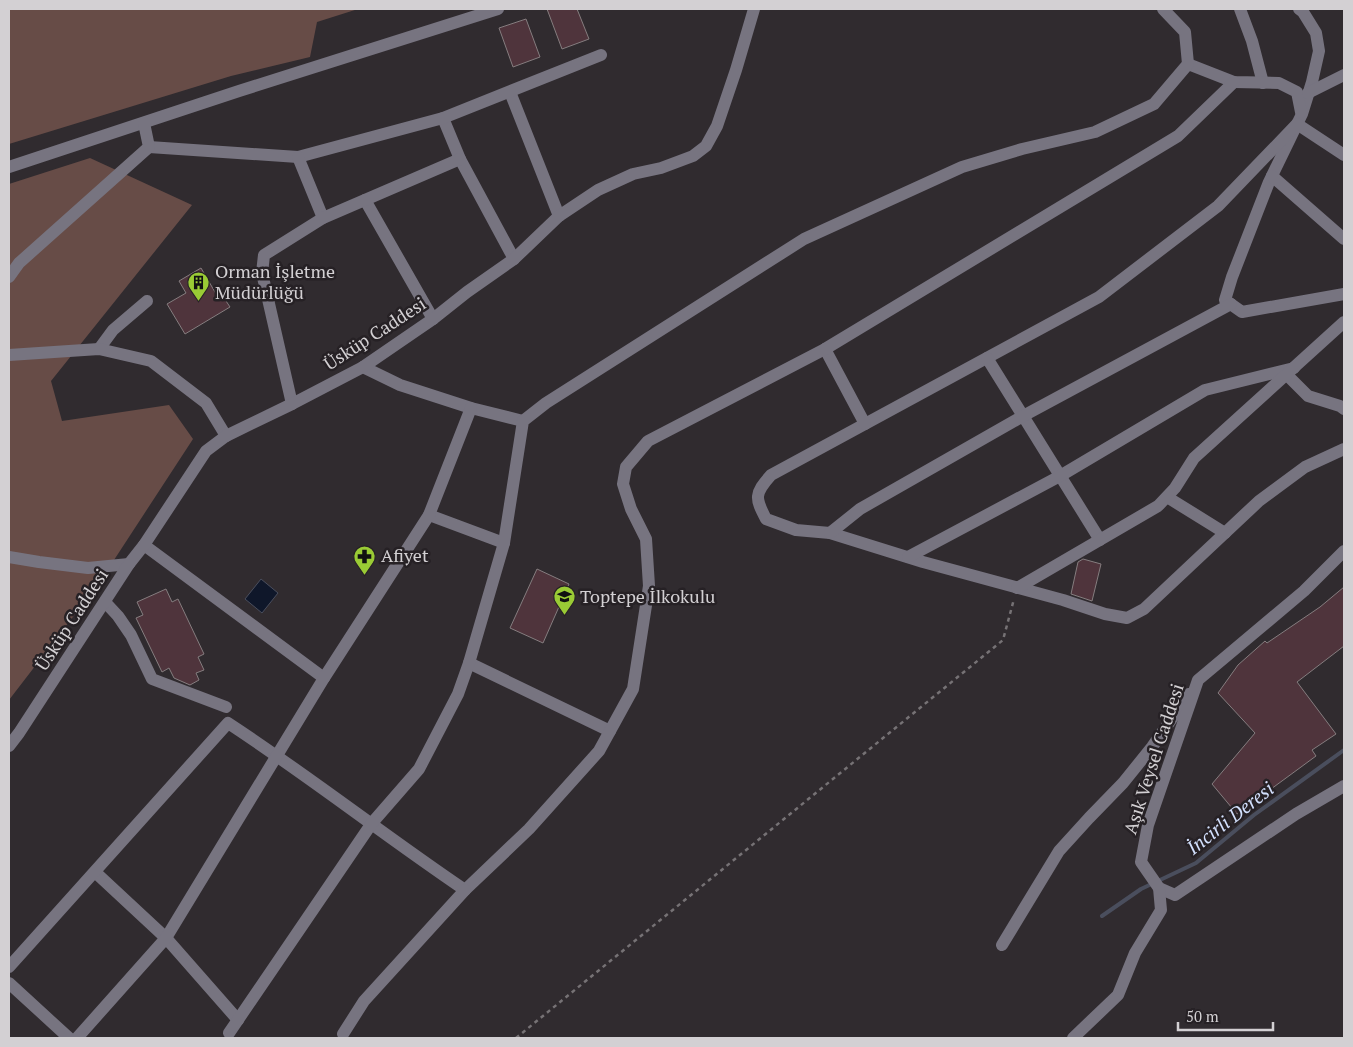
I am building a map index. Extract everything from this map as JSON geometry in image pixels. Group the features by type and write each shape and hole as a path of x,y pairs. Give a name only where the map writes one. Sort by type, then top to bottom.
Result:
{"street":[{"path":"9,167 239,91 498,9"},
{"name":"Üsküp Caddesi","path":"9,746 206,451 226,436 363,367 433,319 466,292 514,259 559,216 598,190 633,174 661,168 693,156 706,146 717,126 754,9"},
{"path":"229,1033 372,823 419,769 458,694 504,543 523,421 546,403 804,239 962,167 1022,148 1095,132 1154,104 1188,64 1185,32 1163,9"},
{"path":"1240,9 1252,41 1263,83"},
{"path":"1299,9 1303,12 1316,33 1319,51 1299,119 1272,176 1224,300 1242,312 1344,294"},
{"path":"9,277 19,264 149,147 298,157 443,118 601,55"},
{"path":"1188,64 1234,82 1278,83 1297,92 1299,119 1344,155"},
{"path":"1308,93 1344,75"},
{"path":"343,1034 364,1001 465,890 529,828 599,751 634,689 649,586 646,539 631,509 623,484 626,466 648,441 825,349 1178,136 1234,82"},
{"path":"510,92 559,216"},
{"path":"443,118 460,159 514,259"},
{"path":"1299,119 1218,206 1099,297 771,475 761,486 757,501 766,519 796,530 830,532 908,557 1063,600 1105,614 1127,618 1144,608 1259,501 1305,467 1344,449"},
{"path":"144,123 149,147"},
{"path":"298,157 323,218"},
{"path":"292,404 262,273 264,255 323,218 460,159"},
{"path":"1272,176 1344,239"},
{"path":"365,200 433,319"},
{"path":"99,349 113,330 147,302"},
{"path":"830,532 860,508 1023,416 1231,304"},
{"path":"1017,588 1158,506 1175,488 1194,458 1344,322"},
{"path":"9,355 99,349 151,361 206,403 226,436"},
{"path":"825,349 865,424"},
{"path":"986,358 1100,540"},
{"path":"363,367 400,385 471,408 523,421"},
{"path":"1290,372 1308,396 1344,409"},
{"path":"908,557 1060,476 1205,390 1290,372"},
{"path":"77,1038 166,938 324,678 429,515 471,408"},
{"path":"1167,497 1226,533"},
{"path":"429,515 504,543"},
{"path":"144,545 324,678"},
{"name":"Aşık Veysel Caddesi","path":"1159,888 1142,862 1148,825 1198,680 1304,591 1344,551"},
{"path":"9,557 88,568 129,564"},
{"path":"105,602 118,616 131,635 152,679 226,707"},
{"path":"469,662 610,731"},
{"path":"1002,945 1059,851 1129,776 1152,747 1198,680"},
{"path":"9,967 228,723 277,755 465,890"},
{"path":"1072,1038 1118,995 1136,953 1160,910 1159,888 1175,895 1296,814 1344,786"},
{"path":"95,872 166,938 238,1020"},
{"path":"9,983 70,1038"}],"path":[{"path":"516,1038 1003,640 1017,588"}],"shaded area":[{"path":"9,9 358,9 317,22 310,57 231,76 9,144"},
{"path":"90,158 192,205 51,381 62,421 169,405 193,439 99,583 9,700 9,184"}],"water":[{"path":"261,579 278,593 262,613 245,599"}],"building":[{"path":"547,9 577,9 589,39 562,49"},
{"path":"526,19 540,57 513,67 499,28"},
{"name":"Orman İşletme Müdürlüğü","path":"201,268 219,299 224,298 230,307 185,334 167,304 186,293 179,281"},
{"path":"1083,559 1101,564 1092,601 1071,594 1078,562"},
{"path":"537,569 569,584 543,643 510,628"},
{"path":"1344,587 1344,646 1297,682 1336,734 1312,750 1316,756 1237,814 1212,784 1255,733 1218,693 1238,665 1265,641 1267,643 1320,607"},
{"path":"166,589 172,602 178,599 204,654 198,657 204,670 196,673 199,680 190,685 174,678 169,668 162,672 136,618 143,615 137,602"}],"waterway":[{"name":"İncirli Deresi","path":"1102,916 1141,889 1196,863 1254,815 1344,750"}],"place":[{"name":"Orman İşletme Müdürlüğü","path":"199,301"},
{"name":"Afiyet","path":"365,575"},
{"name":"Toptepe İlkokulu","path":"564,616"}]}
